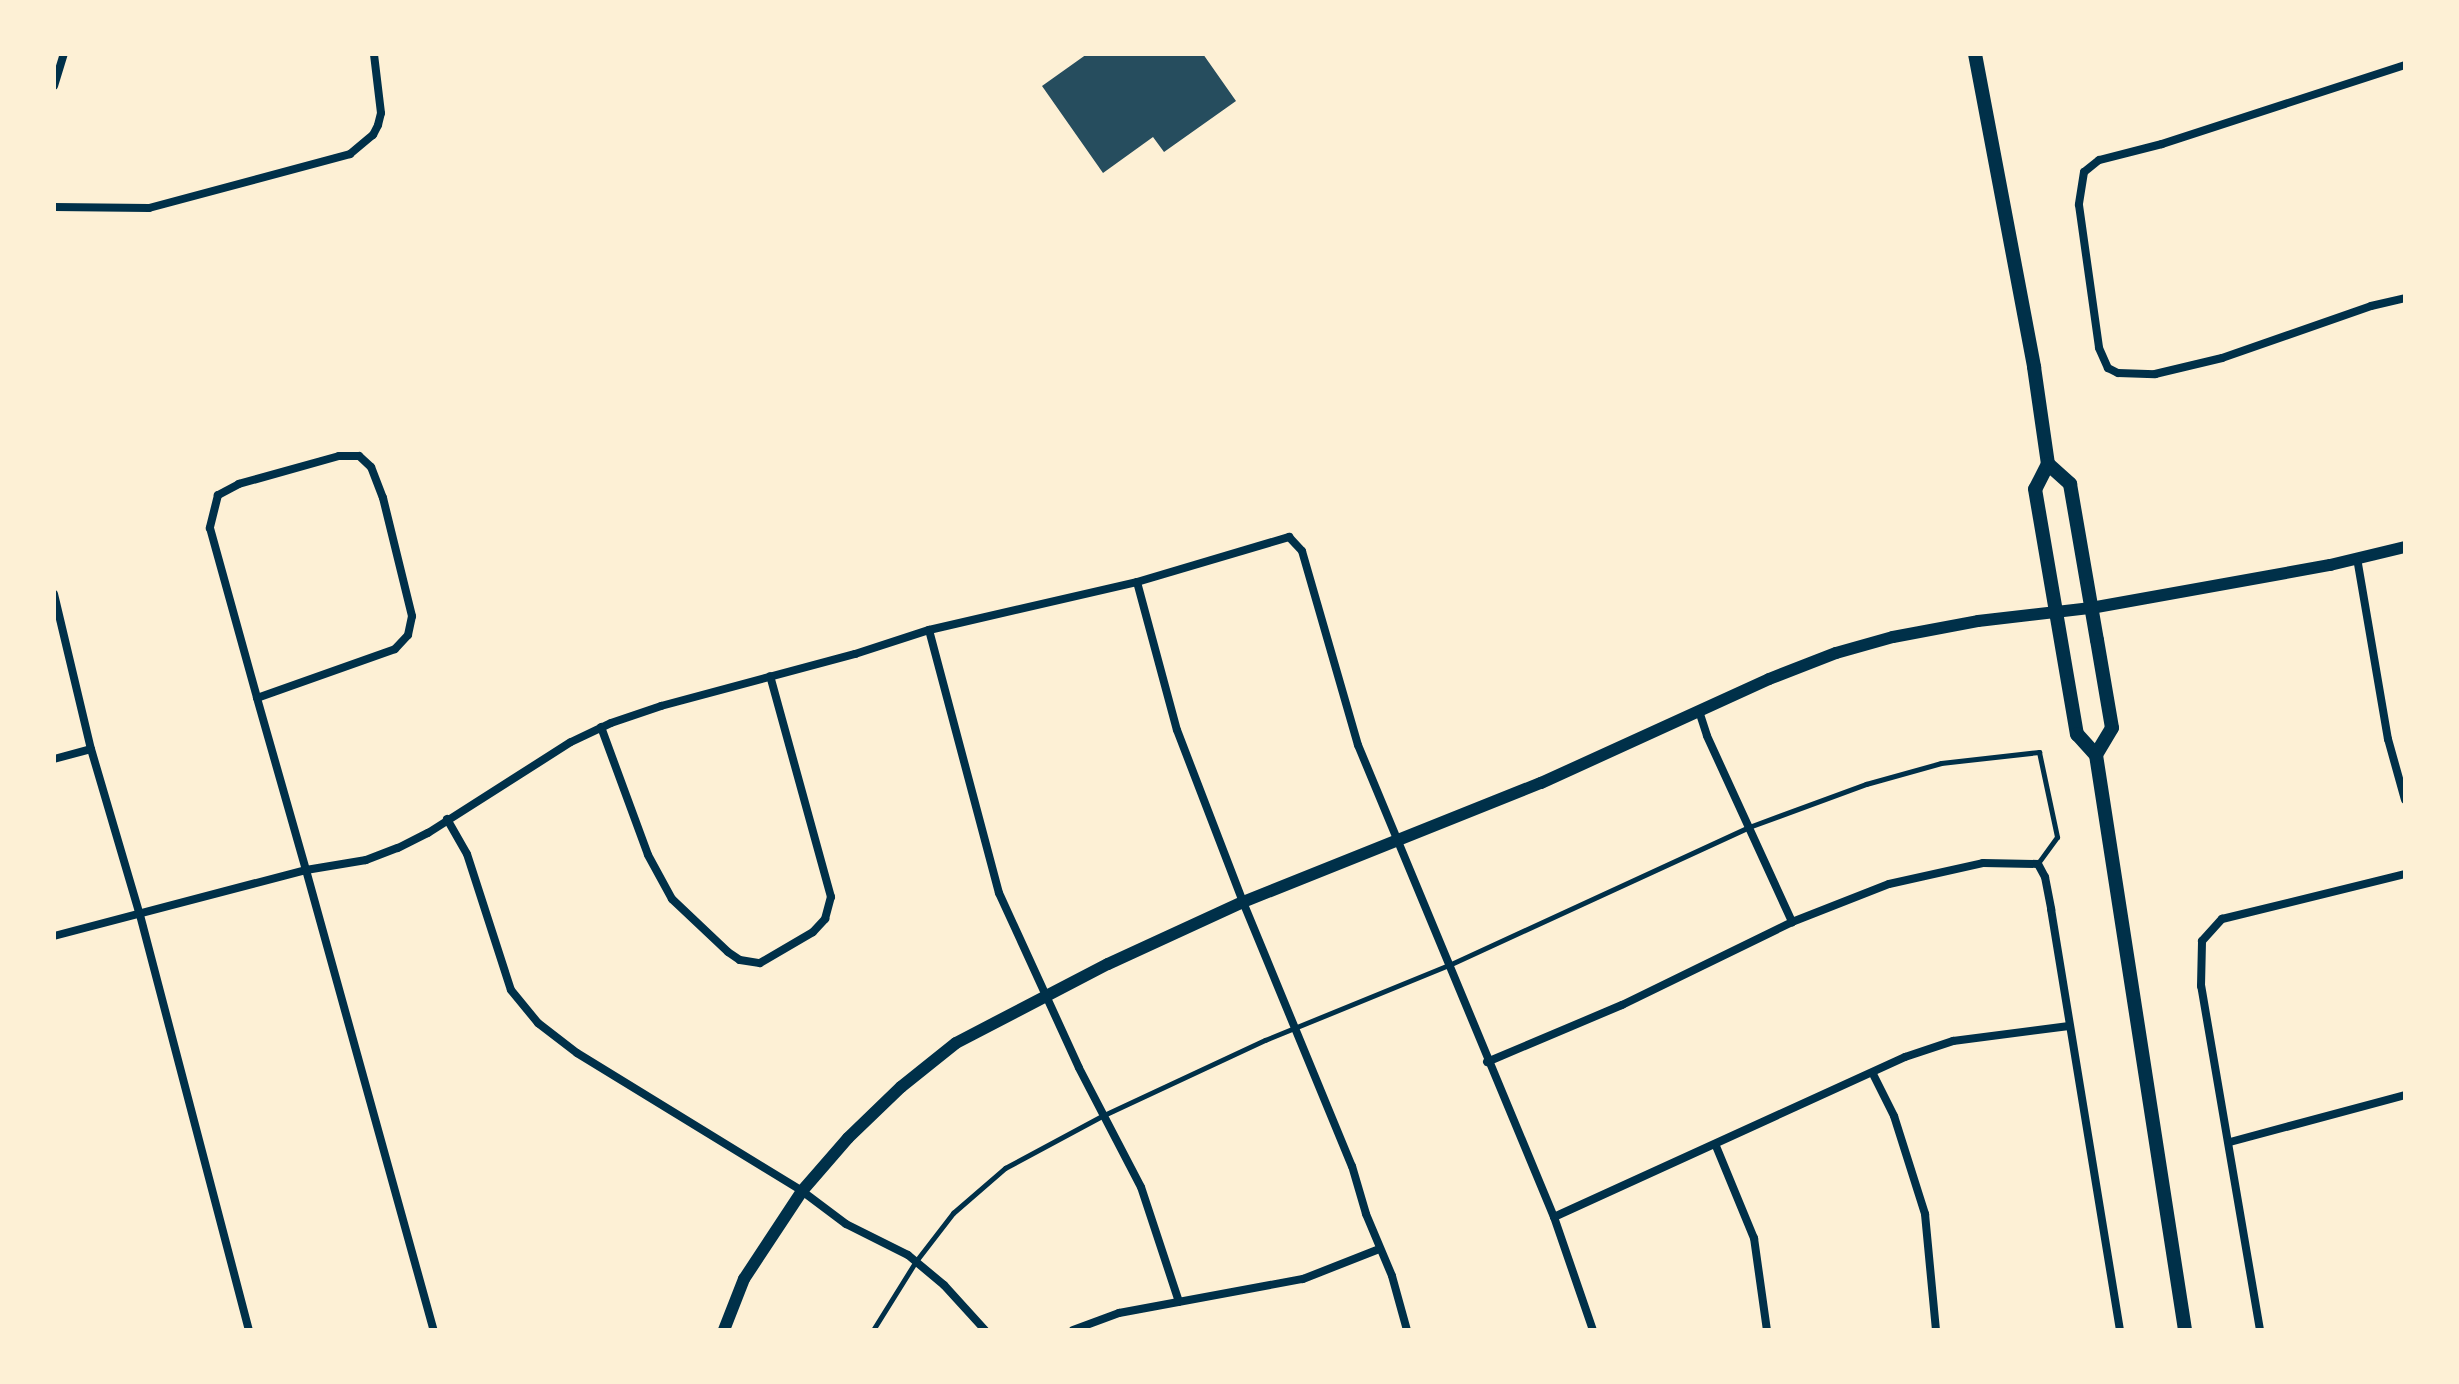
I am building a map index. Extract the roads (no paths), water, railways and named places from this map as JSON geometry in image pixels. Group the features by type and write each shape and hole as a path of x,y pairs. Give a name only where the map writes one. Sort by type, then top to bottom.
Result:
{"main road":[{"path":"1975,54 2034,367 2048,464 2035,489 2077,734 2096,755 2185,1330"},
{"path":"2048,464 2070,484 2112,728 2096,755"}],"street":[{"path":"54,86 64,54"},
{"path":"54,207 149,208 350,154 373,135 381,113 374,54"},
{"path":"2405,65 2162,144 2099,160 2084,172 2079,205 2099,348 2108,368 2118,373 2155,374 2222,358 2405,298"},
{"path":"257,698 395,649 408,635 412,616 383,498 371,467 359,456 339,456 239,484 218,495 212,509 210,528 257,698 434,1330"},
{"path":"54,936 306,870 366,860 428,833 539,761 601,727 661,706 855,654 929,630 1137,582 1289,537 1302,551 1358,745 1401,842 1487,1062 1554,1217 1593,1330"},
{"path":"724,1330 744,1279 802,1191 848,1138 923,1069 956,1043 1048,995 1243,902 1327,866 1401,842 1782,674 1893,637 1978,621 2091,608 2405,547"},
{"path":"2357,558 2388,739 2405,800"},
{"path":"1137,582 1177,730 1293,1028 1352,1166 1379,1249 1392,1276 1407,1330"},
{"path":"54,594 91,749 140,915 249,1330"},
{"path":"929,630 999,893 1079,1068 1141,1187 1179,1302"},
{"path":"601,727 653,866 672,899 728,952 740,960 760,963 813,932 825,919 831,897 770,676"},
{"path":"1699,711 1792,922"},
{"path":"54,759 91,749"},
{"path":"447,819 467,854 511,990 538,1023 577,1053 802,1191 846,1224 916,1261 985,1330"},
{"path":"1487,1062 1622,1005 1792,922 1889,884 1983,863 2038,864 2045,877 2051,909 2120,1330"},
{"path":"2260,1330 2201,986 2199,959 2202,941 2222,919 2405,874"},
{"path":"1554,1217 1716,1146 1806,1100 1873,1074 1905,1057 1953,1041 2069,1026"},
{"path":"1873,1074 1894,1116 1925,1214 1936,1330"},
{"path":"2230,1142 2405,1095"},
{"path":"1716,1146 1754,1238 1767,1330"},
{"path":"1073,1330 1119,1313 1303,1279 1379,1249"}],"lane":[{"path":"873,1330 916,1261 953,1213 1005,1168 1104,1115 1293,1028 1449,965 1749,827 1866,784 1941,763 2039,752 2057,837 2038,864"}]}
